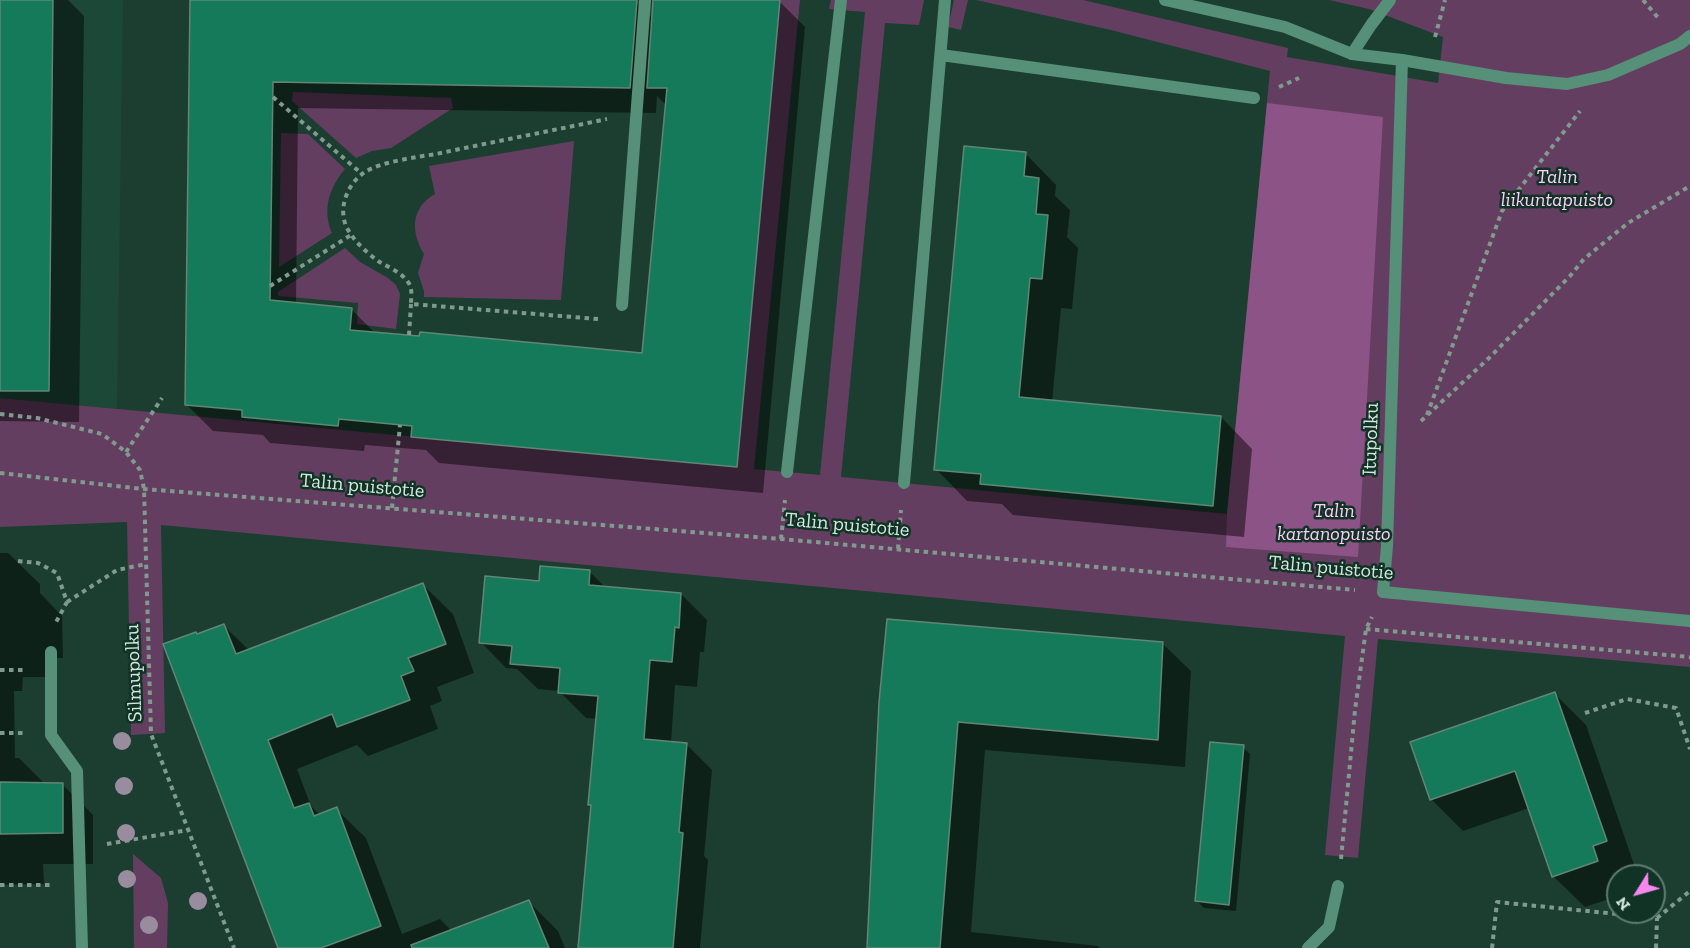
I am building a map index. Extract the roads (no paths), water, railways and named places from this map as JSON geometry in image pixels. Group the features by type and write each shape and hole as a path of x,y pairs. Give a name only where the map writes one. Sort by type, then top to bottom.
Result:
{"street":[{"path":"622,305 645,0"},
{"path":"788,472 841,0"},
{"path":"904,483 945,0"},
{"path":"1165,0 1285,27 1352,54 1430,64 1506,78 1567,84 1608,75 1680,44 1690,36"},
{"path":"1352,54 1390,0"},
{"path":"941,55 1254,98"},
{"name":"Itupolku","path":"1383,592 1387,546 1402,60"},
{"name":"Talin puistotie","path":"1383,592 1690,621"},
{"path":"51,652 51,735 77,771 82,948"},
{"path":"1308,948 1329,927 1338,886"}],"park label":[{"name":"Talin liikuntapuisto","path":"1557,188"},
{"name":"Talin kartanopuisto","path":"1334,522"}]}
